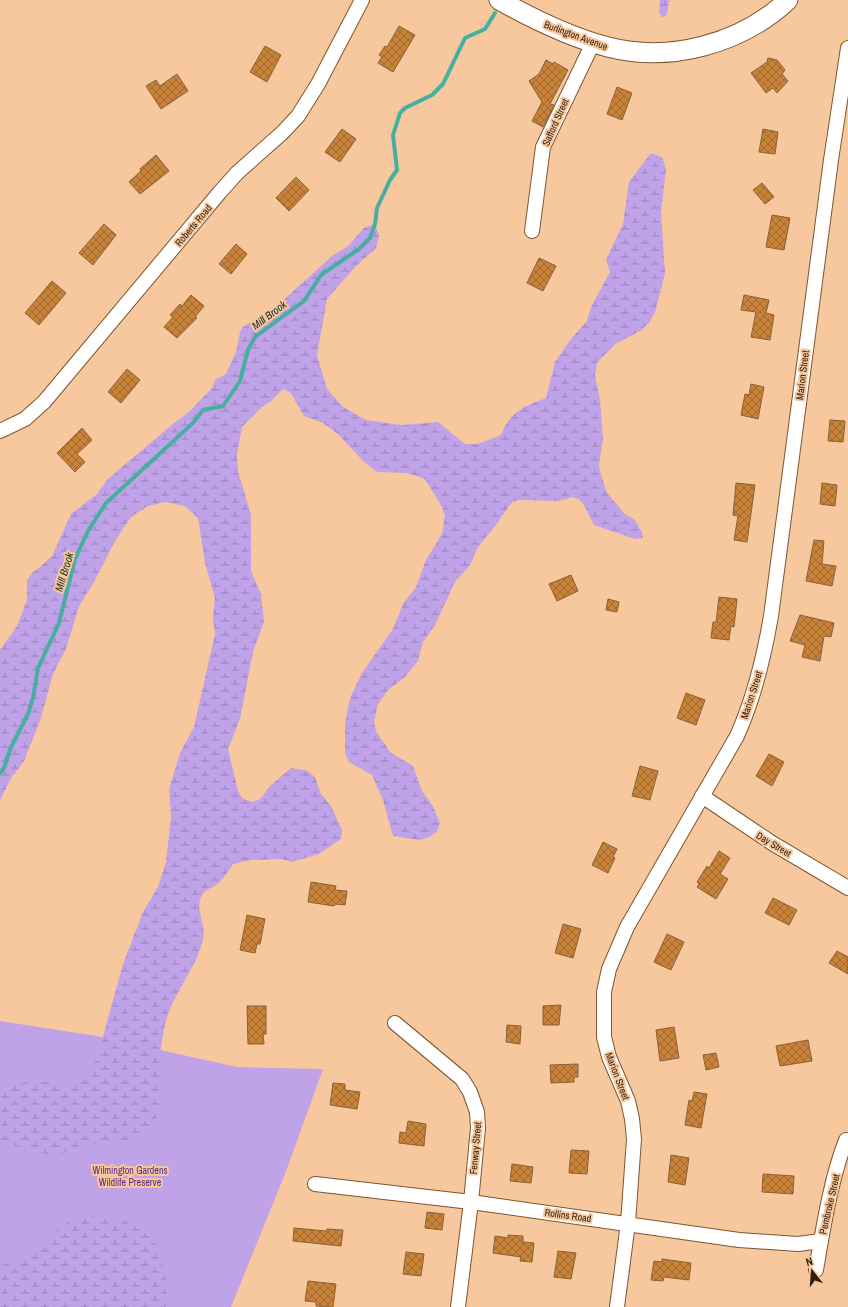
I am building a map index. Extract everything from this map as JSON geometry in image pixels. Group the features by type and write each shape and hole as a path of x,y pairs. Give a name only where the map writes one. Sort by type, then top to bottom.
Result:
{"main road":[{"name":"Burlington Avenue","path":"499,0 548,26 593,43 645,53 697,48 733,36 749,28 788,0"}],"street":[{"name":"Roberts Road","path":"0,431 25,420 44,402 220,192 241,169 282,133 298,116 318,84 362,0"},
{"name":"Safford Street","path":"532,231 543,147 593,43"},
{"name":"Marion Street","path":"617,1307 628,1223 634,1139 628,1101 609,1057 604,1037 604,992 609,969 627,927 742,725 764,657 772,608 829,175 848,48"},
{"name":"Day Street","path":"702,796 772,843 848,888"},
{"name":"Fenway Street","path":"395,1023 456,1073 466,1085 474,1099 478,1120 471,1202 458,1307"},
{"name":"Pembroke Street","path":"816,1270 840,1153 846,1140"},
{"path":"834,1182 848,1176"},
{"name":"Rollins Road","path":"315,1184 471,1202 628,1223 739,1240 798,1244 821,1241"}],"green space":[{"path":"660,0 669,0 667,14 662,18 659,12"},
{"path":"651,153 662,157 666,169 661,212 665,274 655,312 649,323 640,331 615,344 597,363 595,375 600,400 603,439 599,465 600,471 607,493 625,514 635,520 642,532 643,538 635,539 594,525 584,505 579,499 573,497 559,501 519,500 512,502 478,547 470,565 455,582 435,625 423,642 418,661 405,677 389,689 378,704 374,722 376,731 390,752 413,766 422,791 433,806 440,823 437,832 420,840 393,836 383,800 372,775 349,762 345,753 345,723 350,698 362,673 393,629 403,604 416,587 426,560 442,534 445,516 442,507 425,479 407,473 377,472 363,461 338,434 323,423 304,416 291,393 283,389 270,402 262,407 242,427 237,454 238,471 251,515 251,571 261,594 264,622 253,652 240,719 228,749 238,791 243,799 252,802 260,799 271,785 291,768 308,771 315,777 321,794 331,806 342,830 341,839 319,854 292,862 282,859 250,860 233,864 219,883 203,893 199,906 204,934 203,939 195,961 168,1014 160,1059 159,1108 155,1122 147,1133 125,1140 55,1154 30,1151 0,1140 0,1084 52,1081 61,1086 80,1081 88,1075 97,1058 123,964 143,912 158,887 166,862 171,816 169,789 180,753 194,727 215,634 213,617 215,598 205,563 198,518 185,506 165,502 148,506 131,517 115,541 94,582 79,606 66,649 53,674 40,721 23,763 11,778 0,800 0,650 17,626 27,600 27,581 32,573 52,556 71,514 97,494 108,479 188,413 212,388 215,380 226,374 236,352 240,332 243,327 279,304 332,256 348,246 364,228 375,224 379,236 376,248 357,265 327,299 317,355 327,389 343,407 366,420 402,425 438,422 465,444 478,444 501,435 504,427 513,415 525,407 546,398 555,362 570,340 587,321 591,307 610,272 606,260 623,224 629,182"},
{"name":"Wilmington Gardens Wildlife Preserve","path":"0,1021 97,1036 237,1067 323,1069 285,1174 231,1307 0,1307"},
{"path":"91,1216 131,1223 142,1228 149,1234 160,1253 163,1264 166,1287 165,1307 0,1307 0,1266 26,1255 61,1226 70,1221"}],"building":[{"path":"399,26 415,35 393,72 378,63 382,57 379,55 385,46 387,47"},
{"path":"265,46 281,55 267,82 250,72"},
{"path":"768,58 777,60 785,70 782,74 788,81 777,93 773,88 766,93 751,73 767,62"},
{"path":"546,60 553,64 554,62 568,70 550,104 554,105 543,127 532,121 542,102 529,81 539,74"},
{"path":"177,74 188,91 161,109 146,86 156,80 160,86"},
{"path":"617,87 632,93 622,120 607,114"},
{"path":"342,129 356,139 340,162 325,152"},
{"path":"763,129 778,132 775,154 759,152"},
{"path":"156,155 169,171 140,194 129,182 141,171 140,169"},
{"path":"296,177 309,190 289,211 276,198"},
{"path":"762,183 774,197 765,204 753,190"},
{"path":"772,215 790,218 784,250 766,247"},
{"path":"104,224 116,235 93,265 79,253"},
{"path":"236,244 247,254 231,274 219,264"},
{"path":"539,258 556,266 543,291 527,283"},
{"path":"52,281 66,293 39,325 25,313"},
{"path":"191,295 204,306 195,317 197,318 177,338 164,327 173,317 170,315 180,304 182,306"},
{"path":"744,295 769,300 766,313 774,315 770,340 751,337 756,312 741,310"},
{"path":"127,369 140,380 121,403 108,392"},
{"path":"751,384 764,387 758,419 741,415 745,394 749,395"},
{"path":"830,420 845,421 843,442 828,441"},
{"path":"82,428 92,440 77,454 85,462 75,472 57,453"},
{"path":"736,483 755,485 747,542 734,540 738,516 733,515"},
{"path":"822,483 837,485 835,506 820,504"},
{"path":"814,540 824,541 822,564 836,566 832,586 806,581"},
{"path":"571,575 578,591 557,601 549,584"},
{"path":"719,597 737,599 734,627 731,626 729,640 711,638 713,622 716,622"},
{"path":"608,599 619,602 617,612 606,610"},
{"path":"800,615 834,623 831,637 824,636 820,661 802,657 805,645 790,641"},
{"path":"686,693 705,700 696,725 677,718"},
{"path":"769,754 784,762 772,786 756,776"},
{"path":"640,766 658,771 650,800 632,796"},
{"path":"603,842 617,849 613,857 615,858 608,873 592,865"},
{"path":"719,851 730,858 720,874 728,879 716,899 697,887 699,884 697,882 707,866 709,868"},
{"path":"311,882 336,886 335,890 347,891 345,905 335,904 334,906 308,902"},
{"path":"773,898 797,910 789,925 765,913"},
{"path":"247,915 265,919 260,944 257,944 255,953 240,950"},
{"path":"563,924 581,929 573,958 555,953"},
{"path":"667,934 684,942 671,970 654,962"},
{"path":"837,951 848,957 848,974 829,963"},
{"path":"561,1005 559,1025 543,1025 543,1006"},
{"path":"247,1006 266,1006 266,1034 263,1034 264,1044 248,1044"},
{"path":"507,1025 521,1026 520,1044 506,1042"},
{"path":"674,1027 679,1058 660,1061 656,1030"},
{"path":"808,1040 812,1061 780,1066 776,1046"},
{"path":"716,1053 719,1067 706,1070 703,1055"},
{"path":"578,1064 578,1077 574,1077 574,1082 551,1083 550,1065"},
{"path":"333,1083 345,1084 345,1090 360,1092 357,1109 330,1105"},
{"path":"694,1092 707,1094 701,1128 685,1125 689,1100 692,1101"},
{"path":"408,1121 426,1124 424,1146 399,1143 400,1132 406,1133"},
{"path":"571,1150 589,1151 587,1174 569,1173"},
{"path":"671,1155 689,1158 685,1185 668,1182"},
{"path":"512,1164 533,1167 531,1183 510,1181"},
{"path":"763,1174 794,1176 793,1194 762,1192"},
{"path":"427,1212 444,1214 442,1230 425,1228"},
{"path":"294,1228 326,1231 327,1229 343,1230 341,1246 293,1241"},
{"path":"508,1235 523,1236 523,1242 534,1243 532,1262 520,1261 521,1257 493,1253 495,1236 508,1238"},
{"path":"558,1251 576,1253 571,1279 554,1277"},
{"path":"406,1252 424,1254 421,1276 403,1274"},
{"path":"662,1259 691,1263 689,1280 664,1277 663,1281 651,1280 654,1261 662,1262"},
{"path":"308,1281 336,1284 333,1307 316,1306 316,1302 305,1301"}],"waterway":[{"name":"Mill Brook","path":"0,773 4,768 11,747 28,714 33,698 38,668 59,623 75,559 88,531 106,503 193,423 203,410 223,406 240,381 248,350 255,337 304,301 321,275 359,249 370,238 375,224 377,208 390,180 397,170 393,135 400,113 405,108 432,95 443,84 465,38 485,29 495,13"}]}
